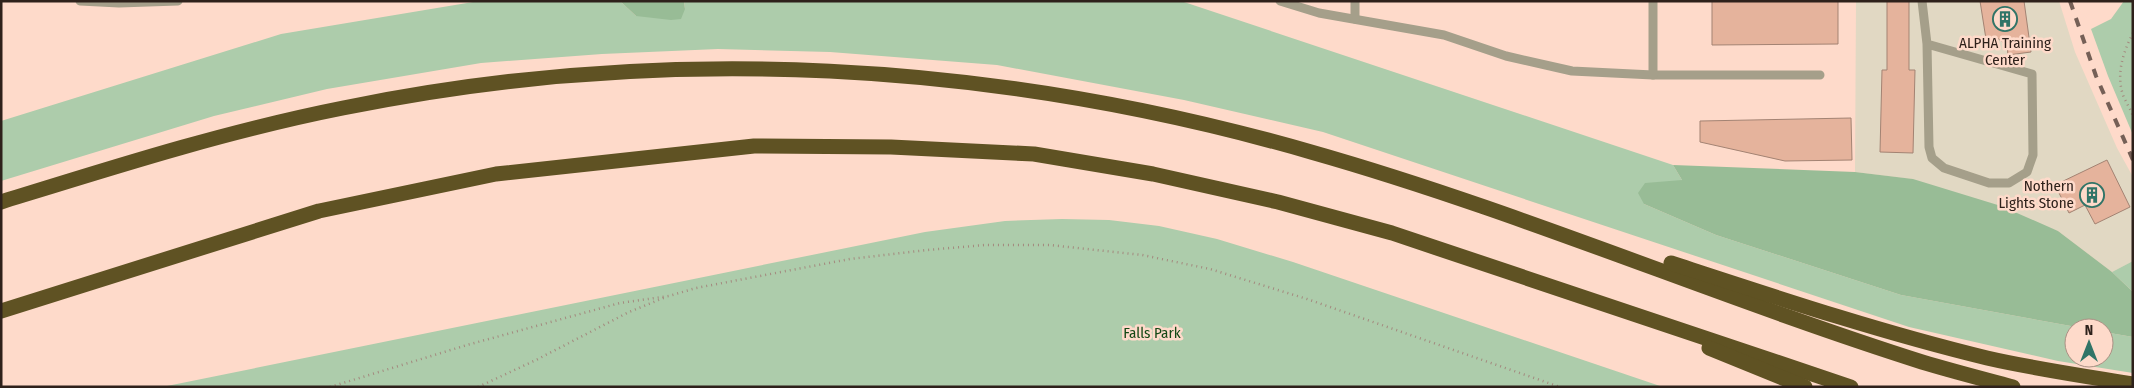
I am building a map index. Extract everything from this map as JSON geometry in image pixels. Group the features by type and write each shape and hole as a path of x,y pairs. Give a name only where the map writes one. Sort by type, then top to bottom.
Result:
{"highway":[{"path":"1,202 156,154 280,121 347,107 483,84 550,76 687,68 825,70 965,82 1096,102 1173,118 1293,147 1876,328 1989,358 2133,384"},
{"path":"1,311 320,211 496,174 754,146 892,147 1034,154 1153,174 1278,202 1392,233 1851,387"},
{"path":"1446,194 1925,363 2013,387"},
{"path":"1623,310 1733,359 1805,387"}],"lane":[{"path":"80,1 119,3 178,1"},
{"path":"1280,1 1320,13 1444,35 1506,56 1572,71 1653,75 1820,75"},
{"path":"1355,1 1355,19"},
{"path":"1653,1 1653,75"},
{"path":"1922,1 1928,44 1929,146 1932,158 1944,168 1989,183 2009,183 2027,172 2033,155 2032,74 1928,44"}],"path":[{"path":"2133,33 2125,47 2120,69 2121,88 2133,117"},
{"path":"478,387 536,360 629,312 669,296 696,288 850,259 985,245 1050,245 1103,250 1180,261 1315,302 1560,387"},
{"path":"330,387 550,321 620,303 669,296"}],"shaded area":[{"path":"1856,1 2059,1 2075,52 2117,148 2133,177 2133,261 2112,272 2058,231 1912,179 1855,172"}],"green space":[{"path":"479,1 620,1 636,16 685,9 684,1 1181,1 1673,165 1682,180 1644,204 1716,235 1901,295 2064,325 2064,362 1909,327 1323,132 1184,100 997,65 830,52 718,49 602,54 481,63 327,89 214,116 1,181 1,121 281,34"},
{"path":"620,1 684,1 685,9 681,19 671,20 636,16"},
{"path":"2124,1 2133,1 2133,135 2108,76 2091,29 2111,19"},
{"path":"1673,165 1855,172 1913,179 2001,206 2058,231 2112,272 2133,292 2133,337 2114,334 2114,318 2064,318 2064,325 1901,295 1716,235 1644,204 1638,193 1645,183 1682,180"},
{"name":"Falls Park","path":"1109,220 1159,226 1217,239 1293,262 1663,387 162,387 925,232 1005,221"},
{"path":"2133,261 2133,292 2112,272"},
{"path":"2114,334 2133,337 2133,373 2102,368 2114,368"}],"building":[{"path":"1712,1 1838,1 1838,44 1712,45"},
{"path":"1887,1 1909,1 1909,70 1915,70 1913,153 1880,152 1882,70 1887,70"},
{"name":"ALPHA Training Center","path":"1980,1 2024,1 2031,52 2008,55 2007,45 1997,38 1986,39"},
{"path":"1851,118 1852,160 1785,161 1700,142 1700,121"},
{"name":"Nothern Lights Stone","path":"2107,160 2130,207 2095,224 2085,205 2069,213 2055,185"}],"railway":[{"path":"2070,1 2096,76 2133,160"}],"place":[{"name":"ALPHA Training Center","path":"2005,19"},
{"name":"Nothern Lights Stone","path":"2092,195"}]}
